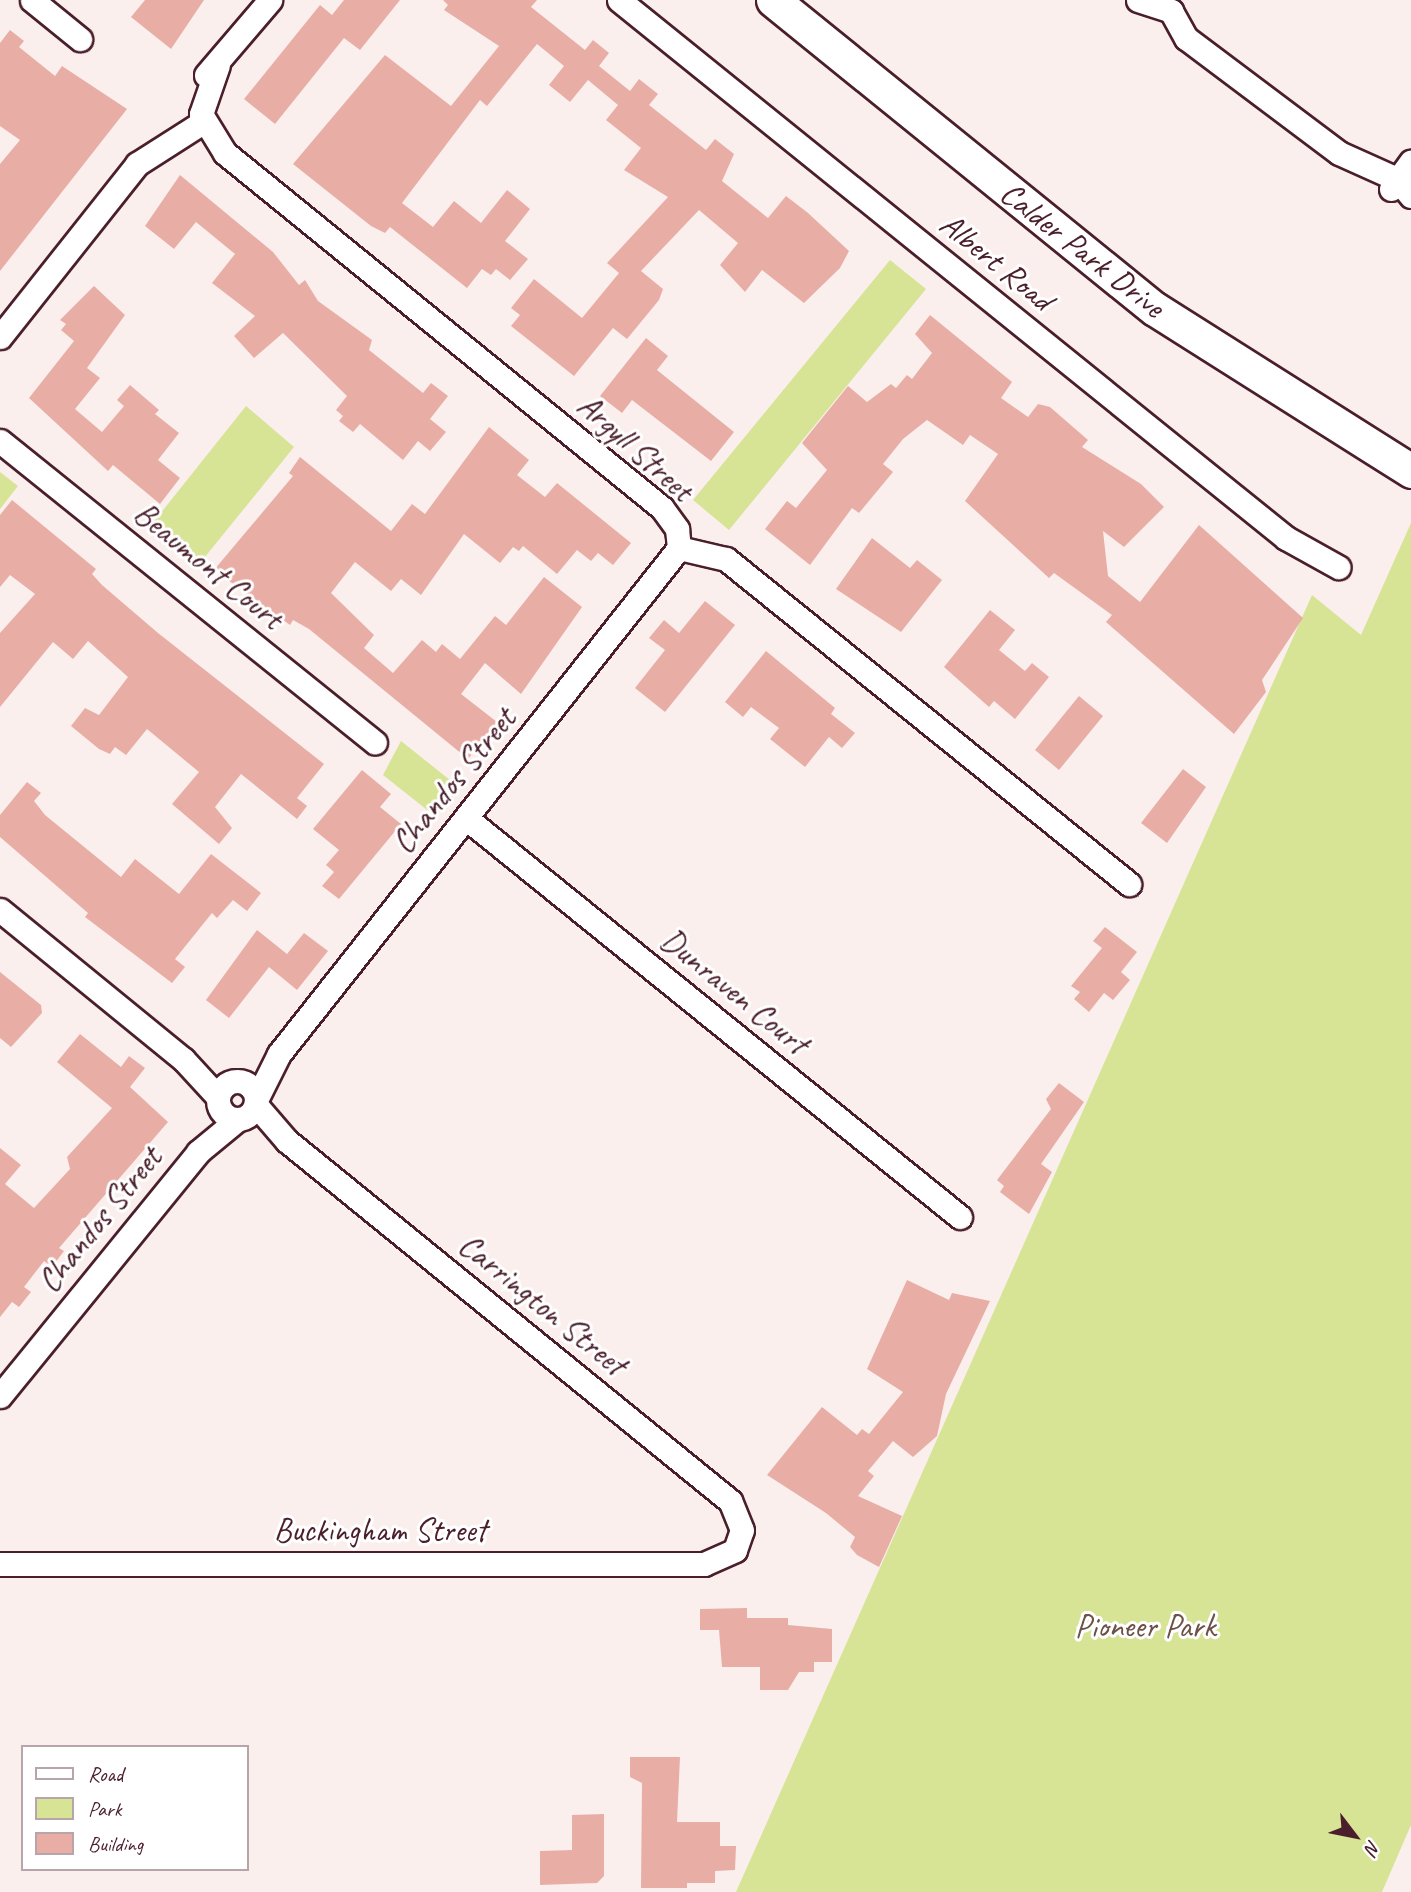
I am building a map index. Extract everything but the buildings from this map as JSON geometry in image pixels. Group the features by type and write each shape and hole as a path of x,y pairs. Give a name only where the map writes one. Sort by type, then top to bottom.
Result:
{"street":[{"path":"32,0 80,39"},
{"path":"0,337 138,164 152,138 196,125 201,105 218,65 270,0"},
{"name":"Albert Road","path":"620,0 1286,538 1338,567"},
{"name":"Calder Park Drive","path":"773,0 1155,309 1411,471"},
{"path":"1138,0 1177,4 1186,38 1208,49 1339,153 1351,172 1402,181 1411,212"},
{"name":"Argyll Street","path":"196,125 225,153 662,508 677,529 679,548 726,559 1129,884"},
{"name":"Beaumont Court","path":"0,442 375,743"},
{"name":"Chandos Street","path":"279,1054 679,548"},
{"name":"Dunraven Court","path":"466,818 960,1217"},
{"path":"0,910 225,1090 252,1088 248,1111"},
{"path":"198,1152 225,1090 279,1054"},
{"path":"198,1152 248,1111 279,1054"},
{"path":"225,1090 226,1117 248,1111"},
{"name":"Carrington Street","path":"248,1111 730,1501 742,1530"},
{"name":"Chandos Street","path":"0,1396 198,1152"},
{"name":"Buckingham Street","path":"0,1564 704,1564 726,1558 742,1530"}],"green space":[{"path":"890,260 926,289 729,530 693,500"},
{"path":"246,406 294,447 196,568 148,529"},
{"path":"0,472 18,486 0,509"},
{"name":"Pioneer Park","path":"1411,523 1411,1825 1382,1892 736,1892 1312,595 1361,635"},
{"path":"401,741 460,788 436,817 383,775"}]}
